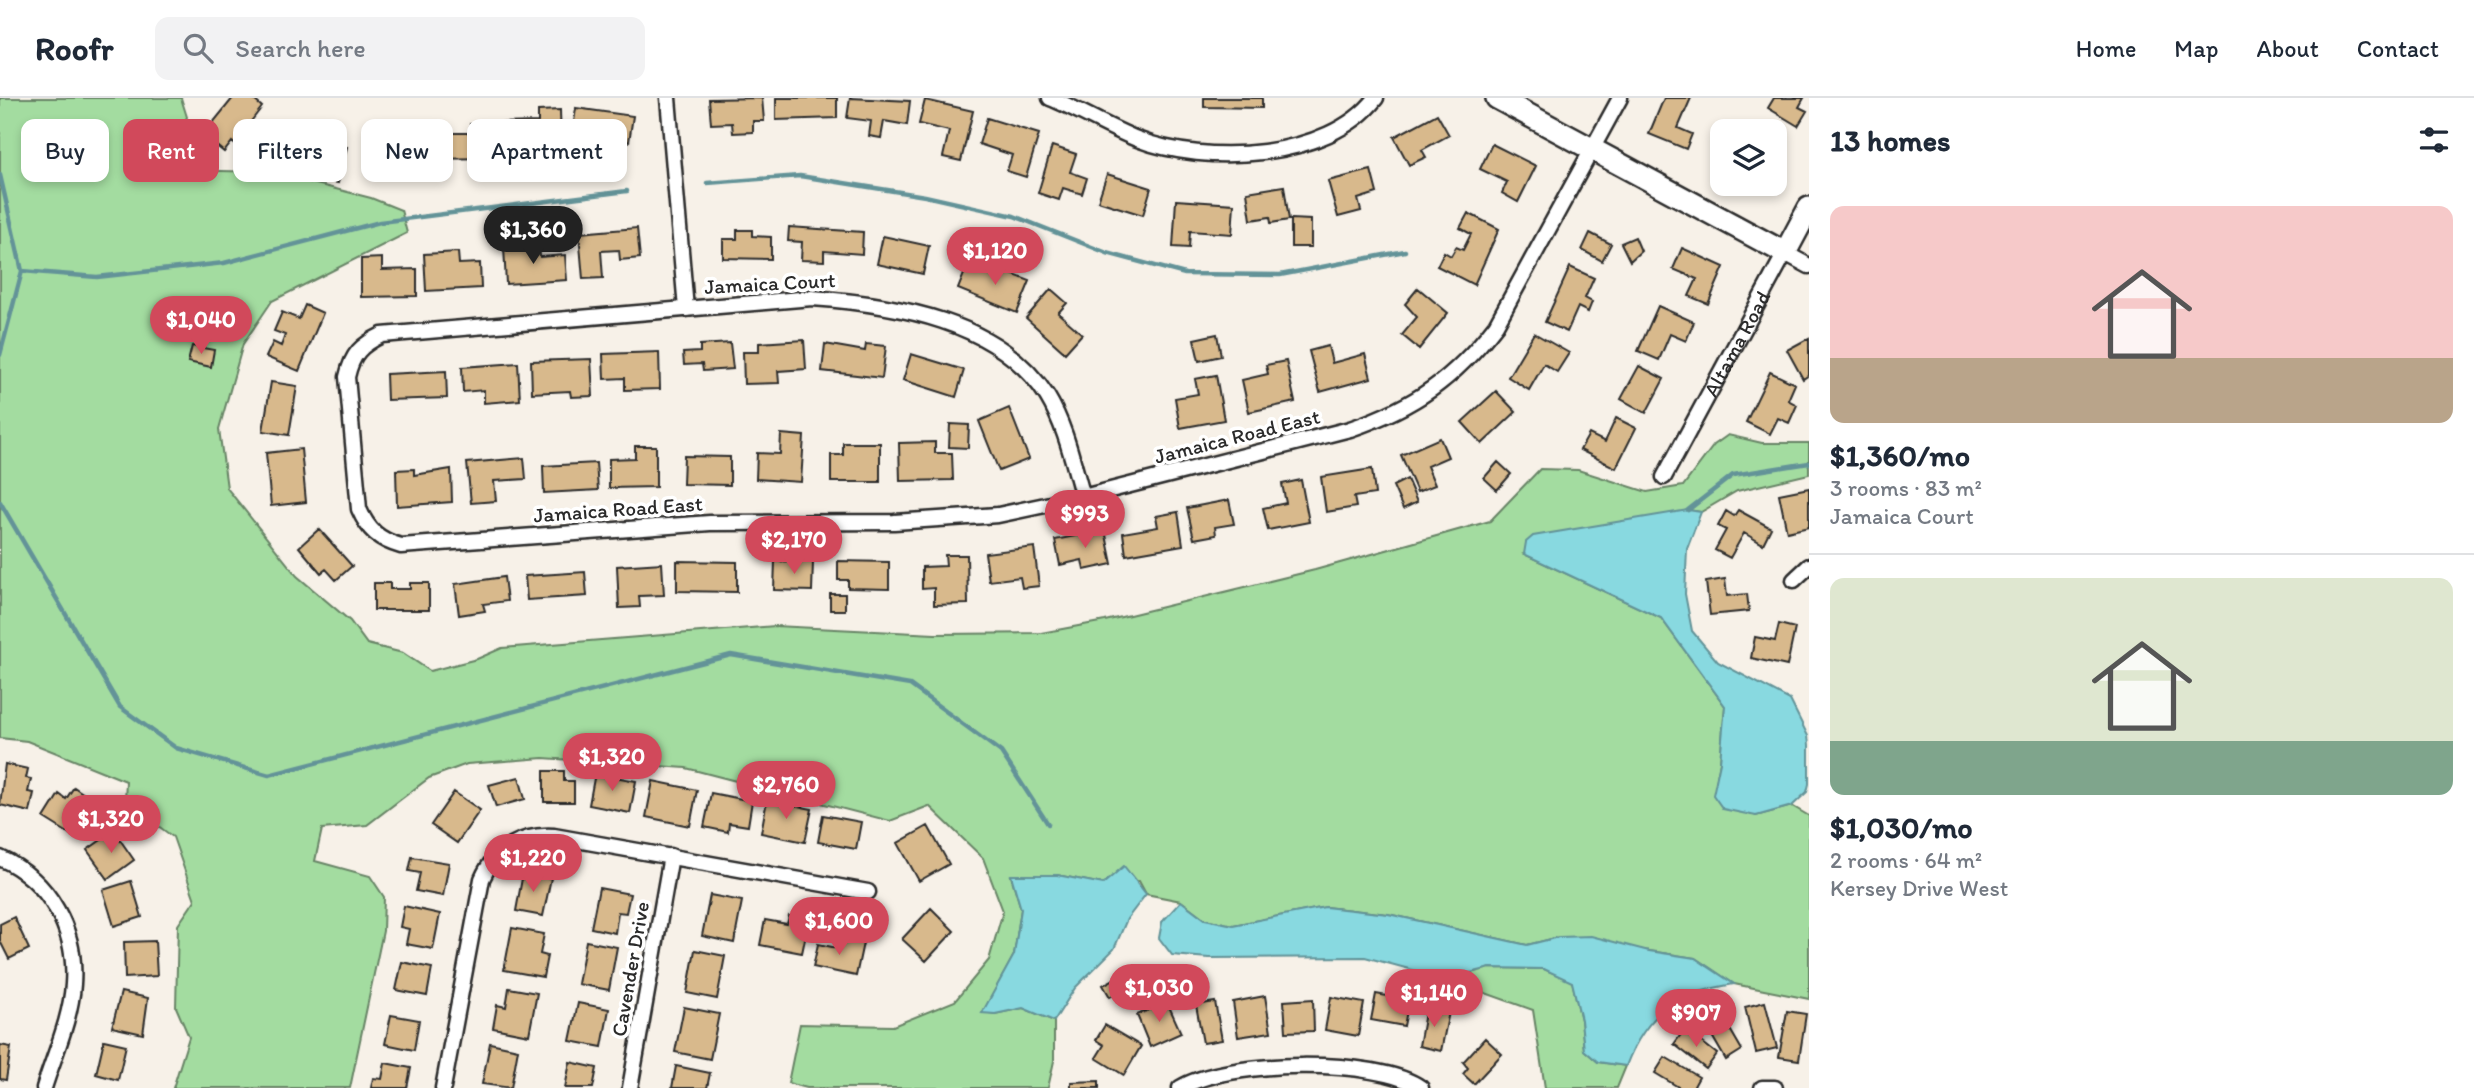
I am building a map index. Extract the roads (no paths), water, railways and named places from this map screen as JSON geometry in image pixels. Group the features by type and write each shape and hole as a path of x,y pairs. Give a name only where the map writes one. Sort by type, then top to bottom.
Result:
{"street":[{"path":"668,98 686,309"},
{"path":"1050,98 1138,139 1166,148 1204,153 1240,153 1322,139 1363,114 1376,98"},
{"path":"1497,98 1809,266"},
{"name":"Jamaica Road East","path":"379,538 401,546 416,546 710,523 956,519 998,515 1083,497 1384,418 1418,400 1472,356 1496,324 1620,98"},
{"name":"Altama Road","path":"1664,477 1809,208"},
{"name":"Jamaica Court","path":"379,538 365,523 359,509 347,377 351,360 363,345 382,335 812,298 854,301 934,319 974,335 1001,350 1027,370 1046,396 1063,428 1083,497"},
{"path":"1794,580 1809,566"},
{"path":"443,1088 482,879 496,856 510,845 526,838 554,836 868,892"},
{"name":"Cavender Drive","path":"630,1088 671,856"},
{"path":"0,858 31,876 48,895 65,923 72,948 71,999 44,1088"},
{"path":"1180,1088 1192,1080 1217,1074 1321,1066 1396,1074 1421,1088"},
{"path":"1762,1088 1775,1088"}],"water":[{"path":"1688,510 1701,512 1687,549 1685,594 1692,631 1718,662 1790,700 1808,736 1809,784 1807,792 1792,806 1756,816 1723,809 1713,795 1720,762 1725,706 1661,618 1524,554 1526,542 1533,536"},
{"path":"1124,866 1146,894 1127,919 1114,949 1075,988 1054,1021 1023,1008 995,1014 982,1013 1014,955 1021,909 1011,875 1057,875 1103,884"},
{"path":"1181,901 1205,919 1233,925 1325,907 1388,914 1527,945 1559,937 1591,936 1649,951 1695,958 1734,984 1696,993 1667,1008 1644,1031 1626,1066 1598,1062 1584,1050 1581,1020 1572,982 1544,969 1490,968 1446,979 1365,957 1209,958 1172,955 1159,938 1162,922"}],"waterway":[{"path":"0,175 22,271 0,355"},
{"path":"707,183 800,176 925,196 1014,216 1107,253 1185,274 1280,275 1405,251"},
{"path":"22,271 97,277 224,263 380,222 627,191"},
{"path":"1688,510 1733,475 1809,463"},
{"path":"0,502 120,707 176,748 269,775 731,655 910,685 1001,752 1048,824"}]}
